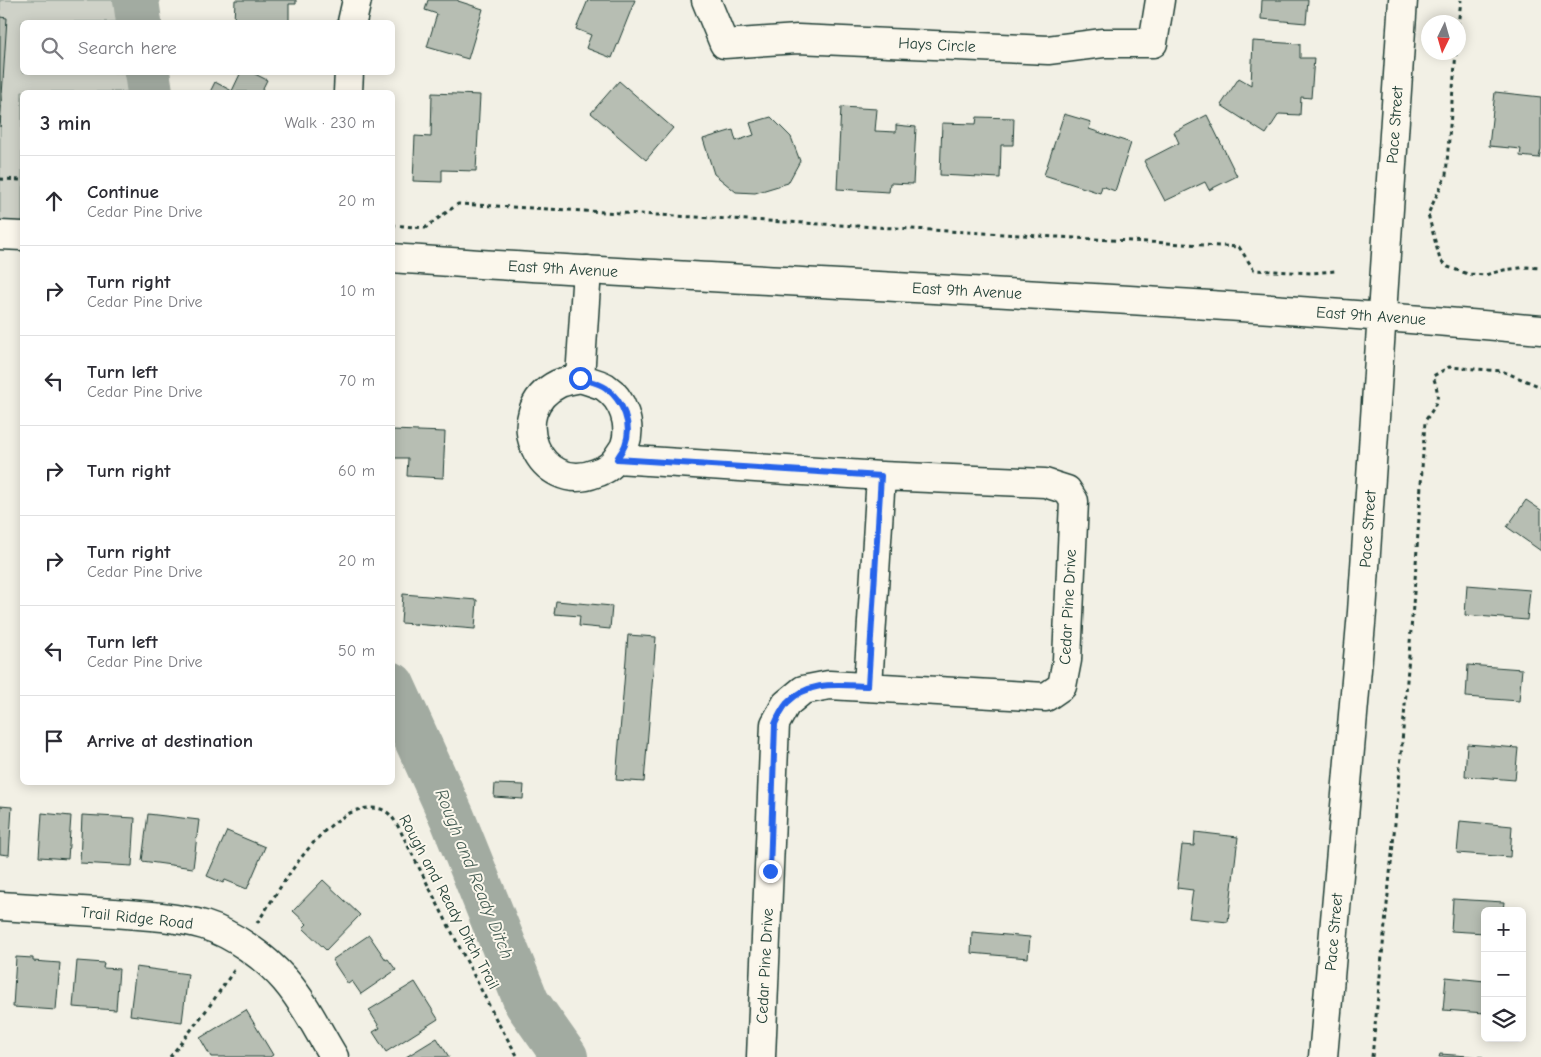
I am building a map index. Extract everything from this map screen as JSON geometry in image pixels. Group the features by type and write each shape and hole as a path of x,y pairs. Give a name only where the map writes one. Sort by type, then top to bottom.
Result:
{"street":[{"path":"352,20 357,0"},
{"name":"Hays Circle","path":"706,0 724,44 798,39 1048,50 1103,43 1152,43 1160,0"},
{"name":"Pace Street","path":"1324,1057 1362,612 1403,0"},
{"path":"348,90 349,75"},
{"path":"0,235 20,236"},
{"name":"East 9th Avenue","path":"395,258 1040,295 1383,317 1541,330"},
{"path":"580,378 587,270"},
{"path":"580,378 605,387 617,398 625,412 628,429 625,444 617,459 605,470 590,476 573,477 558,473 545,464 535,451 530,436 530,420 536,405 545,393 558,384 580,378"},
{"name":"Cedar Pine Drive","path":"617,459 881,476 1045,482 1067,490 1074,501 1067,660 1062,686 1046,697 829,685 804,690 786,704 775,724 761,1057"},
{"path":"868,686 881,476"},
{"name":"Trail Ridge Road","path":"0,906 136,915 180,920 214,929 246,947 284,979 300,1000 334,1057"}],"path":[{"path":"1459,15 1461,0"},
{"path":"1455,60 1446,176 1428,214 1440,260 1448,267 1468,274 1485,275 1528,267 1541,268"},
{"path":"0,179 20,180"},
{"path":"395,225 426,228 458,204 1239,247 1254,270 1311,273 1335,271"},
{"path":"1372,1057 1415,580 1425,422 1436,406 1438,392 1434,376 1449,367 1502,371 1541,387"},
{"name":"Rough and Ready Ditch Trail","path":"246,947 292,872 319,836 333,824 357,810 366,808 381,809 391,816 404,838 497,1021 518,1057"},
{"path":"170,1057 208,1008 246,947"}],"shaded area":[{"path":"0,0 148,0 152,20 20,20 20,75 161,75 164,90 20,90 20,236 0,235"}],"building":[{"path":"235,0 296,0 296,4 289,4 289,20 234,20"},
{"path":"428,0 458,0 483,9 468,59 427,47 437,14 425,10"},
{"path":"588,0 635,0 612,58 586,48 591,35 576,29"},
{"path":"1262,0 1308,0 1306,23 1261,19"},
{"path":"0,17 7,18 0,127"},
{"path":"1253,41 1300,44 1300,58 1314,58 1311,98 1301,97 1300,115 1279,114 1266,134 1221,105 1239,78 1251,85"},
{"path":"240,75 257,75 267,80 262,90 232,90"},
{"path":"619,81 673,128 646,160 591,113"},
{"path":"215,82 230,90 211,90"},
{"path":"1495,92 1541,97 1541,149 1539,158 1520,156 1521,149 1489,146"},
{"path":"432,93 480,95 476,171 442,170 442,182 413,181 415,136 431,137"},
{"path":"841,107 877,109 875,131 896,132 896,125 916,127 913,184 890,183 889,192 837,189"},
{"path":"1064,114 1091,122 1089,129 1131,143 1115,191 1102,186 1100,193 1044,175"},
{"path":"1207,115 1237,176 1209,190 1205,182 1165,201 1144,161 1179,143 1174,132"},
{"path":"771,117 791,137 800,161 788,183 755,193 736,192 714,174 703,139 733,130 736,141 754,135 750,123"},
{"path":"977,117 1014,118 1013,145 1001,145 1000,178 940,175 942,123 976,124"},
{"path":"395,430 445,432 443,478 407,476 408,458 395,458"},
{"path":"1526,500 1541,510 1541,551 1507,527"},
{"path":"1467,585 1530,590 1527,620 1465,615"},
{"path":"403,594 477,600 475,629 401,623"},
{"path":"556,601 612,606 610,629 579,626 580,616 554,614"},
{"path":"628,635 656,637 644,782 616,780"},
{"path":"1468,665 1522,669 1519,701 1466,697"},
{"path":"1467,744 1518,748 1515,780 1465,776"},
{"path":"495,784 524,785 523,799 494,797"},
{"path":"0,806 12,807 9,855 0,854"},
{"path":"42,813 71,816 68,859 39,857"},
{"path":"148,814 199,820 193,868 142,861"},
{"path":"82,815 135,818 132,866 80,863"},
{"path":"1460,821 1512,826 1510,857 1457,853"},
{"path":"227,831 265,847 247,889 225,880 223,883 207,876"},
{"path":"1195,832 1238,837 1228,922 1189,918 1193,890 1177,888 1182,845 1194,846"},
{"path":"323,880 360,915 326,950 303,928 307,924 293,911"},
{"path":"1453,899 1504,902 1503,907 1481,907 1481,933 1451,931"},
{"path":"972,932 1030,937 1028,958 971,953"},
{"path":"369,935 386,960 388,959 396,970 361,994 352,981 348,984 332,960"},
{"path":"16,957 33,958 33,961 60,963 56,1010 13,1007"},
{"path":"77,961 104,963 103,968 119,969 116,1010 73,1007"},
{"path":"136,967 188,974 182,1022 130,1015"},
{"path":"1446,977 1481,981 1481,1013 1443,1010"},
{"path":"415,982 438,1019 386,1052 373,1032 380,1028 369,1010"},
{"path":"246,1010 273,1055 270,1057 211,1057 200,1038"},
{"path":"437,1038 449,1057 406,1057"},
{"path":"1440,1054 1483,1057 1439,1057"}],"waterway":[{"name":"Rough and Ready Ditch","path":"136,0 139,20"},
{"name":"Rough and Ready Ditch","path":"147,75 150,90"},
{"name":"Rough and Ready Ditch","path":"395,692 452,817 527,1003 565,1057"}],"route":[{"path":"580,378 605,387 617,398 625,412 628,429 625,444 617,459 881,476 868,686 829,685 804,690 786,704 775,724 770,871"}]}
